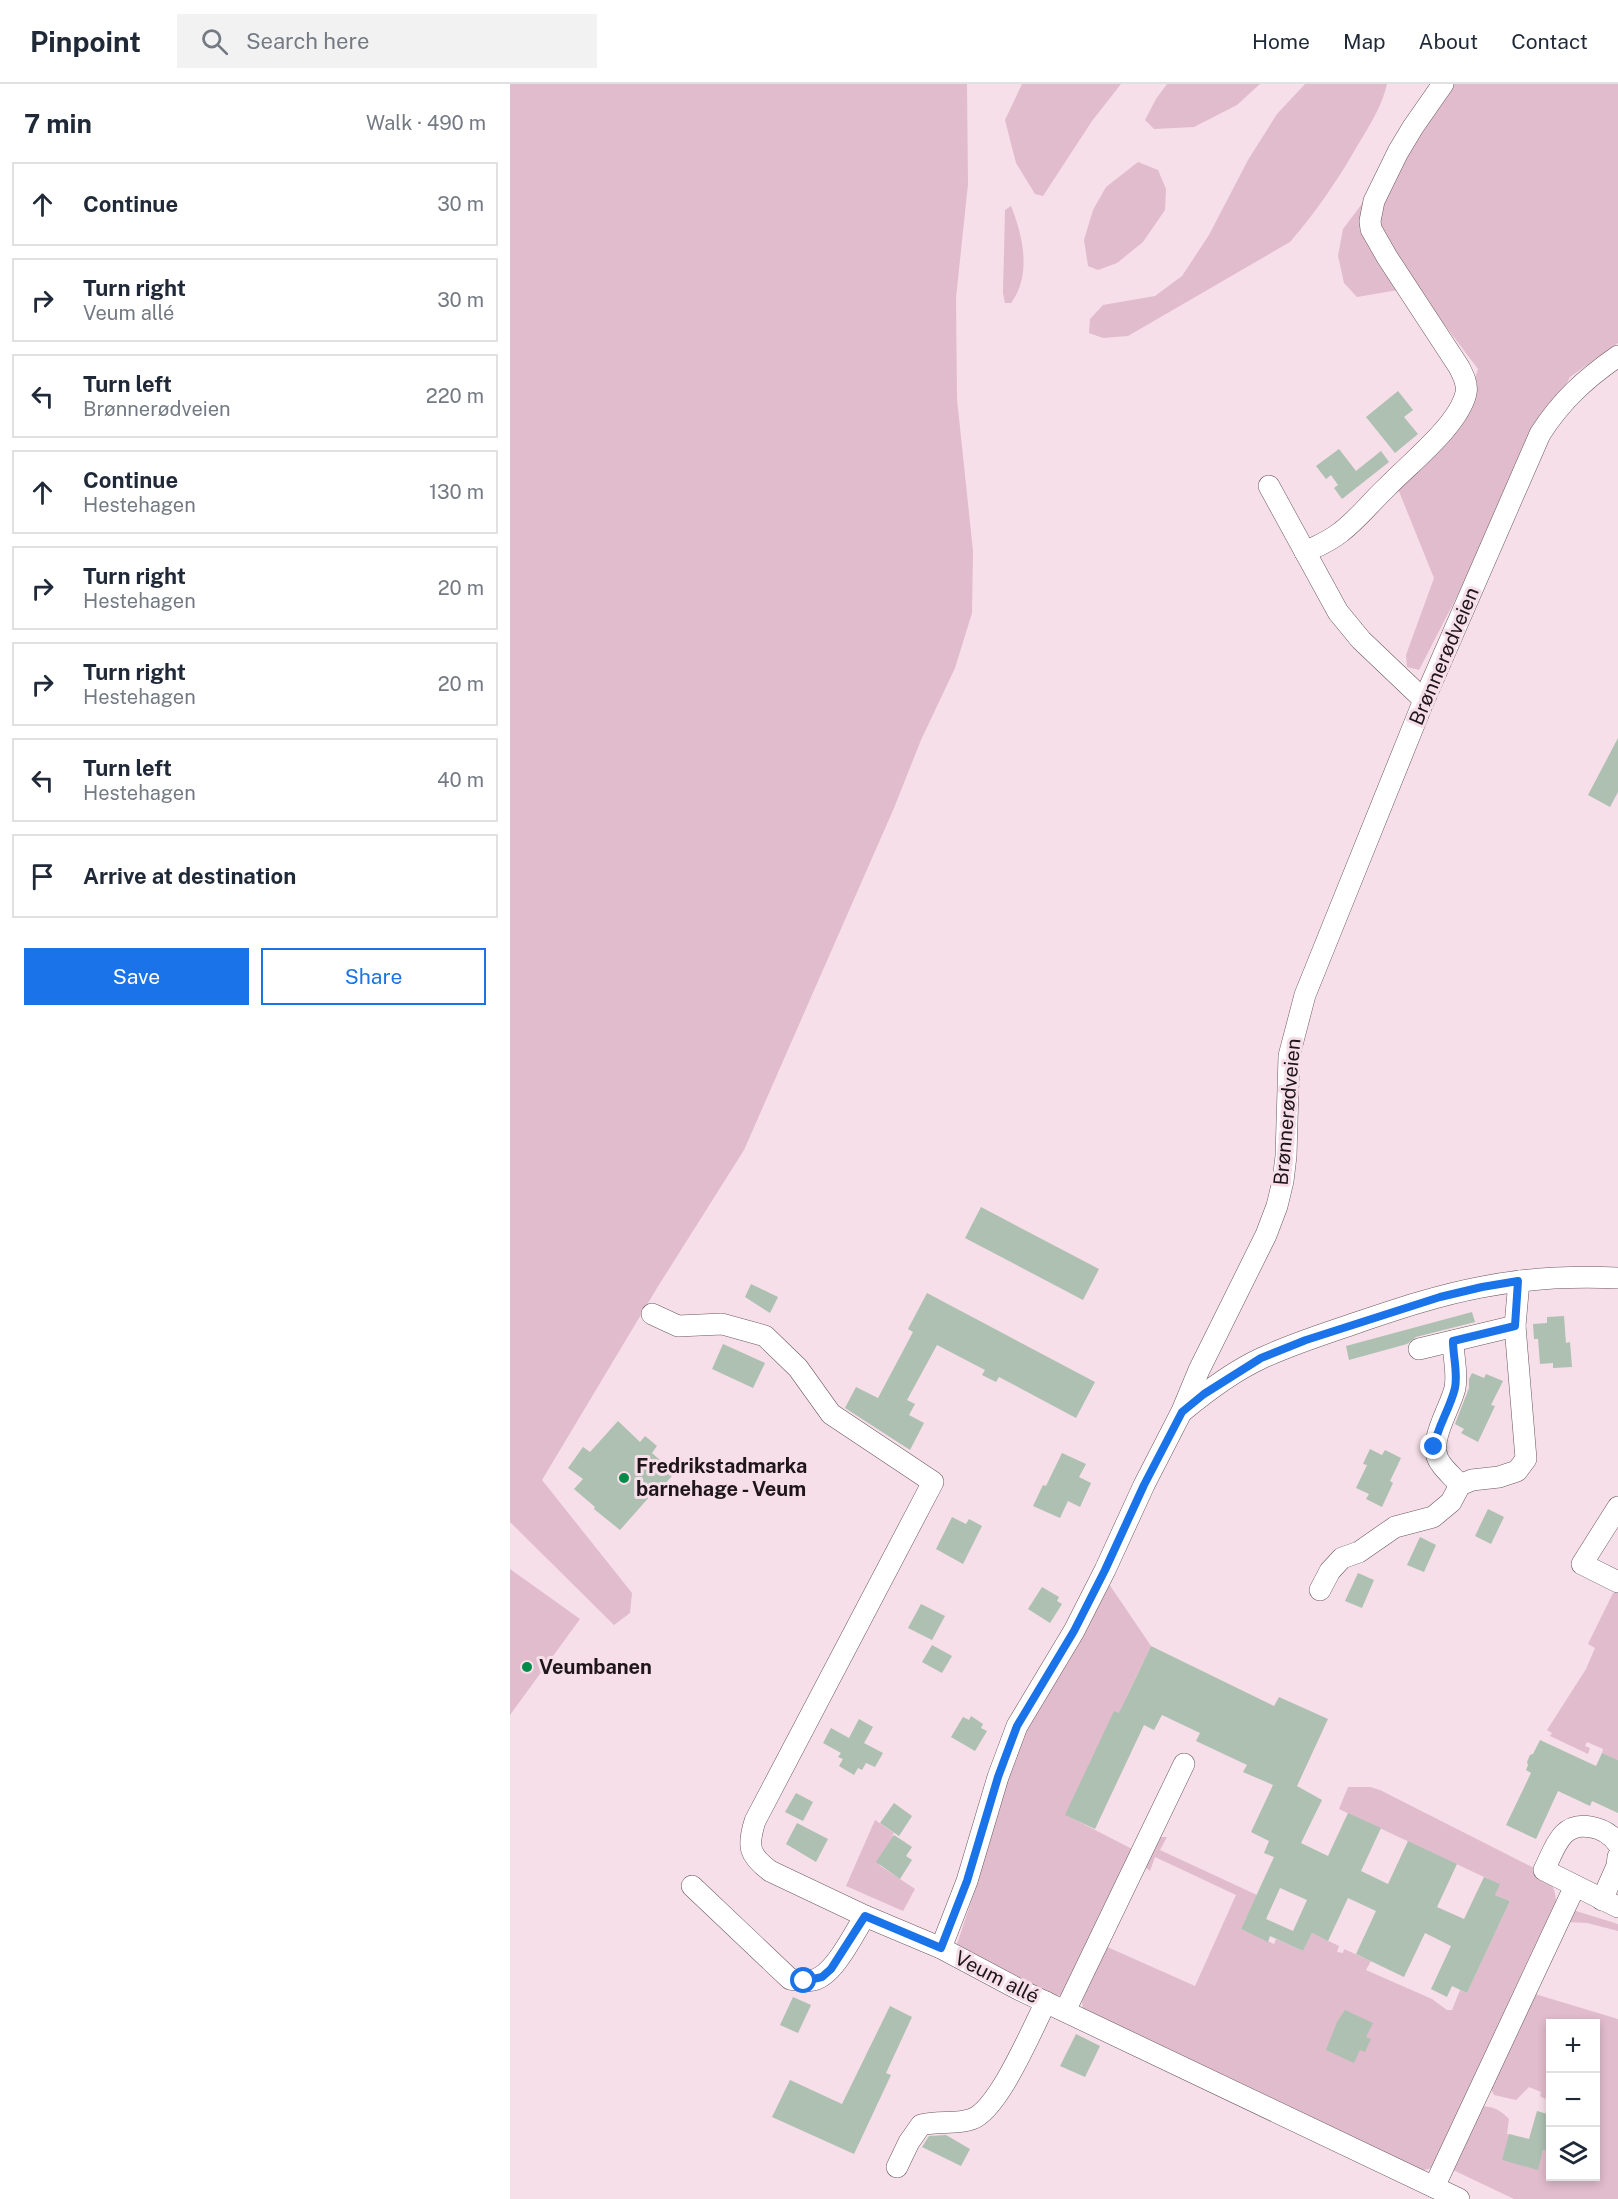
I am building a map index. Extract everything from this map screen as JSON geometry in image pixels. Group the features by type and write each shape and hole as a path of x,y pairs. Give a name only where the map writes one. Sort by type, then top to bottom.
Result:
{"street":[{"path":"1305,552 1332,539 1357,518 1427,449 1455,415 1465,394 1465,381 1459,367 1387,257 1371,229 1370,221 1374,201 1398,152 1443,84"},
{"name":"Brønnerødveien","path":"941,1948 967,1881 998,1777 1017,1726 1074,1631 1105,1570 1144,1485 1182,1412 1199,1370 1266,1236 1277,1206 1286,1156 1289,1056 1296,1025 1317,960 1424,700 1540,434 1555,410 1570,395 1618,356"},
{"path":"1269,486 1338,612 1360,640 1424,700"},
{"path":"1182,1412 1204,1394 1261,1358 1306,1340 1440,1297 1518,1281 1580,1276 1618,1278"},
{"path":"1320,1590 1330,1571 1342,1558 1359,1552 1395,1527 1433,1517 1450,1502 1460,1485 1472,1480 1499,1477 1517,1471 1526,1459 1515,1326 1518,1281"},
{"name":"Veum allé","path":"652,1314 678,1326 722,1324 765,1336 798,1368 831,1414 933,1482 755,1821 749,1838 751,1851 757,1861 771,1872 865,1916 941,1948 1056,2007 1459,2199"},
{"path":"1419,1349 1515,1326"},
{"path":"1453,1341 1456,1386 1434,1447 1439,1463 1460,1485"},
{"path":"1618,1507 1582,1564 1618,1582"},
{"path":"897,2167 909,2142 921,2125 969,2121 984,2112 1003,2086 1056,2007 1184,1764"},
{"path":"1618,1844 1613,1836 1600,1828 1583,1825 1569,1828 1560,1837 1544,1870 1610,1903 1618,1857"},
{"path":"692,1886 790,1979 804,1981 822,1977 831,1969 865,1916"},
{"path":"1434,2187 1575,1886"}],"shaded area":[{"path":"510,84 967,84 968,184 956,298 957,399 973,551 972,613 955,668 921,740 894,808 744,1150 657,1288 542,1480 632,1593 630,1613 614,1625 510,1522"},
{"path":"1022,84 1121,84 1092,121 1043,196 1035,194 1016,163 1005,120"},
{"path":"1167,84 1260,84 1237,105 1194,127 1154,129 1145,120"},
{"path":"1305,84 1387,84 1376,114 1344,169 1290,242 1128,336 1103,338 1089,333 1090,319 1103,305 1155,296 1182,276 1209,235 1248,160 1277,114"},
{"path":"1452,84 1618,84 1618,343 1570,377 1419,670 1407,667 1406,655 1434,578 1398,489 1459,429 1478,369 1416,287 1357,297 1344,283 1338,256 1343,229"},
{"path":"1138,162 1158,170 1166,189 1165,210 1143,242 1117,263 1098,270 1088,266 1084,240 1093,210 1106,187"},
{"path":"1011,206 1022,242 1023,267 1018,292 1011,303 1005,303 1003,293 1005,210"},
{"name":"Veumbanen","path":"510,1569 580,1619 510,1715"},
{"path":"1107,1581 1151,1646 1126,1698 1124,1716 1114,1712 1066,1815 1136,1851 1066,1993 1053,1997 965,1953 957,1944 978,1881 1012,1751 1059,1673 1069,1661"},
{"path":"1618,1592 1618,1760 1602,1753 1603,1749 1587,1742 1585,1746 1590,1748 1588,1754 1550,1736 1552,1733 1547,1730 1586,1669 1595,1648 1588,1644 1613,1593"},
{"path":"1348,1787 1370,1787 1380,1790 1540,1871 1555,1893 1556,1910 1434,2165 1429,2169 1418,2171 1083,2010 1082,2001 1105,1946 1195,1986 1236,1895 1155,1857 1150,1871 1145,1867 1157,1837 1167,1837 1160,1850 1257,1895 1241,1929 1274,1944 1276,1939 1303,1951 1312,1933 1339,1946 1337,1952 1343,1953 1344,1949 1371,1961 1366,1970 1432,1999 1447,2010 1452,2010 1460,1990 1467,1993 1510,1901 1495,1895 1499,1884 1339,1809"},
{"path":"875,1820 894,1833 892,1836 905,1842 901,1849 879,1865 915,1889 903,1911 846,1886"},
{"path":"1570,1911 1618,1924 1618,1931 1587,1923 1567,1922"},
{"path":"1535,1994 1618,2019 1618,2199 1514,2199 1453,2170 1478,2106 1483,2106 1492,2107 1509,2119 1507,2134 1509,2134 1503,2160 1538,2169 1543,2150 1546,2151 1546,2181 1600,2181 1600,2019 1546,2019 1545,2099 1540,2096 1541,2092 1529,2087 1516,2100 1494,2095 1490,2087"}],"building":[{"path":"1398,391 1413,410 1404,417 1418,434 1395,453 1366,417"},
{"path":"1339,449 1356,471 1381,451 1389,462 1342,499 1334,488 1338,485 1331,475 1326,479 1316,466"},
{"path":"1618,738 1618,792 1610,807 1588,795"},
{"path":"981,1207 1099,1269 1083,1300 965,1238"},
{"path":"751,1284 778,1297 770,1313 745,1297"},
{"path":"927,1293 1095,1382 1076,1418 999,1377 996,1382 982,1375 985,1370 937,1345 907,1400 915,1404 909,1415 924,1423 910,1450 845,1408 856,1387 878,1398 913,1332 908,1329"},
{"path":"1472,1312 1475,1322 1416,1337 1407,1344 1349,1360 1346,1346"},
{"path":"1564,1316 1566,1343 1570,1342 1572,1367 1553,1368 1553,1363 1540,1364 1538,1339 1534,1339 1533,1324 1547,1323 1547,1317"},
{"path":"723,1344 765,1363 753,1388 712,1369"},
{"path":"1472,1373 1484,1378 1486,1374 1503,1381 1491,1405 1495,1406 1478,1442 1461,1433 1464,1429 1455,1424 1469,1388"},
{"path":"618,1421 640,1442 645,1436 657,1446 652,1453 669,1468 666,1471 672,1476 653,1497 651,1495 620,1530 574,1489 583,1479 568,1468 583,1447 590,1452"},
{"path":"1370,1449 1382,1455 1385,1450 1401,1458 1390,1481 1393,1483 1382,1507 1366,1499 1369,1494 1356,1488 1367,1465 1363,1464"},
{"path":"1062,1453 1086,1464 1079,1477 1091,1483 1080,1507 1068,1501 1060,1518 1033,1506 1043,1485 1046,1486"},
{"path":"1488,1509 1504,1517 1491,1544 1475,1536"},
{"path":"952,1517 966,1524 969,1519 982,1526 963,1564 936,1549"},
{"path":"1420,1537 1436,1545 1424,1572 1407,1565"},
{"path":"1358,1573 1374,1580 1362,1608 1345,1601"},
{"path":"1042,1587 1059,1597 1057,1601 1062,1604 1050,1623 1028,1609"},
{"path":"921,1604 945,1616 932,1640 908,1628"},
{"path":"932,1645 952,1656 942,1673 922,1662"},
{"path":"1151,1646 1274,1706 1279,1697 1328,1719 1297,1786 1322,1800 1301,1843 1328,1856 1348,1813 1381,1828 1361,1871 1388,1884 1408,1841 1457,1864 1437,1907 1464,1919 1484,1877 1500,1884 1495,1895 1510,1901 1467,1993 1452,1986 1447,1997 1431,1989 1451,1946 1425,1933 1404,1977 1356,1954 1376,1911 1348,1898 1328,1941 1312,1933 1303,1951 1270,1936 1268,1942 1241,1929 1274,1857 1264,1853 1269,1841 1251,1832 1273,1785 1243,1772 1247,1765 1196,1741 1200,1733 1162,1715 1154,1730 1144,1725 1095,1829 1065,1815 1114,1711 1119,1713","holes":["1280,1888 1307,1900 1293,1931 1266,1919"]},
{"path":"971,1716 983,1724 981,1728 987,1731 975,1751 951,1737 963,1717 969,1720"},
{"path":"859,1719 873,1727 864,1743 883,1753 875,1767 866,1763 862,1770 858,1768 854,1775 839,1766 843,1759 838,1757 841,1753 823,1743 831,1728 849,1738"},
{"path":"1540,1740 1596,1766 1602,1753 1618,1760 1618,1813 1592,1801 1590,1806 1558,1791 1536,1839 1506,1825 1531,1773 1526,1770 1527,1762"},
{"path":"796,1793 813,1802 803,1821 785,1812"},
{"path":"894,1803 912,1816 899,1836 880,1823"},
{"path":"797,1823 828,1839 816,1862 786,1844"},
{"path":"894,1835 912,1847 906,1856 912,1860 900,1879 876,1862"},
{"path":"793,1997 811,2005 798,2033 780,2025"},
{"path":"890,2006 912,2017 886,2073 891,2075 854,2154 772,2117 790,2080 842,2104"},
{"path":"1345,2010 1373,2023 1366,2037 1371,2039 1365,2052 1360,2050 1354,2063 1326,2050 1337,2022"},
{"path":"1076,2034 1100,2046 1085,2077 1060,2066"},
{"path":"1537,2111 1546,2114 1546,2151 1543,2150 1538,2170 1502,2160 1509,2134 1529,2139"},
{"path":"946,2135 970,2149 961,2166 922,2147 929,2136"}],"place":[{"name":"Fredrikstadmarka barnehage - Veum","path":"624,1478"},
{"name":"Veumbanen","path":"527,1667"}],"route":[{"path":"804,1981 822,1977 831,1969 865,1916 941,1948 967,1881 998,1777 1017,1726 1074,1631 1182,1412 1204,1394 1261,1358 1306,1340 1440,1297 1518,1281 1515,1326 1453,1341 1456,1386 1434,1447"}]}
